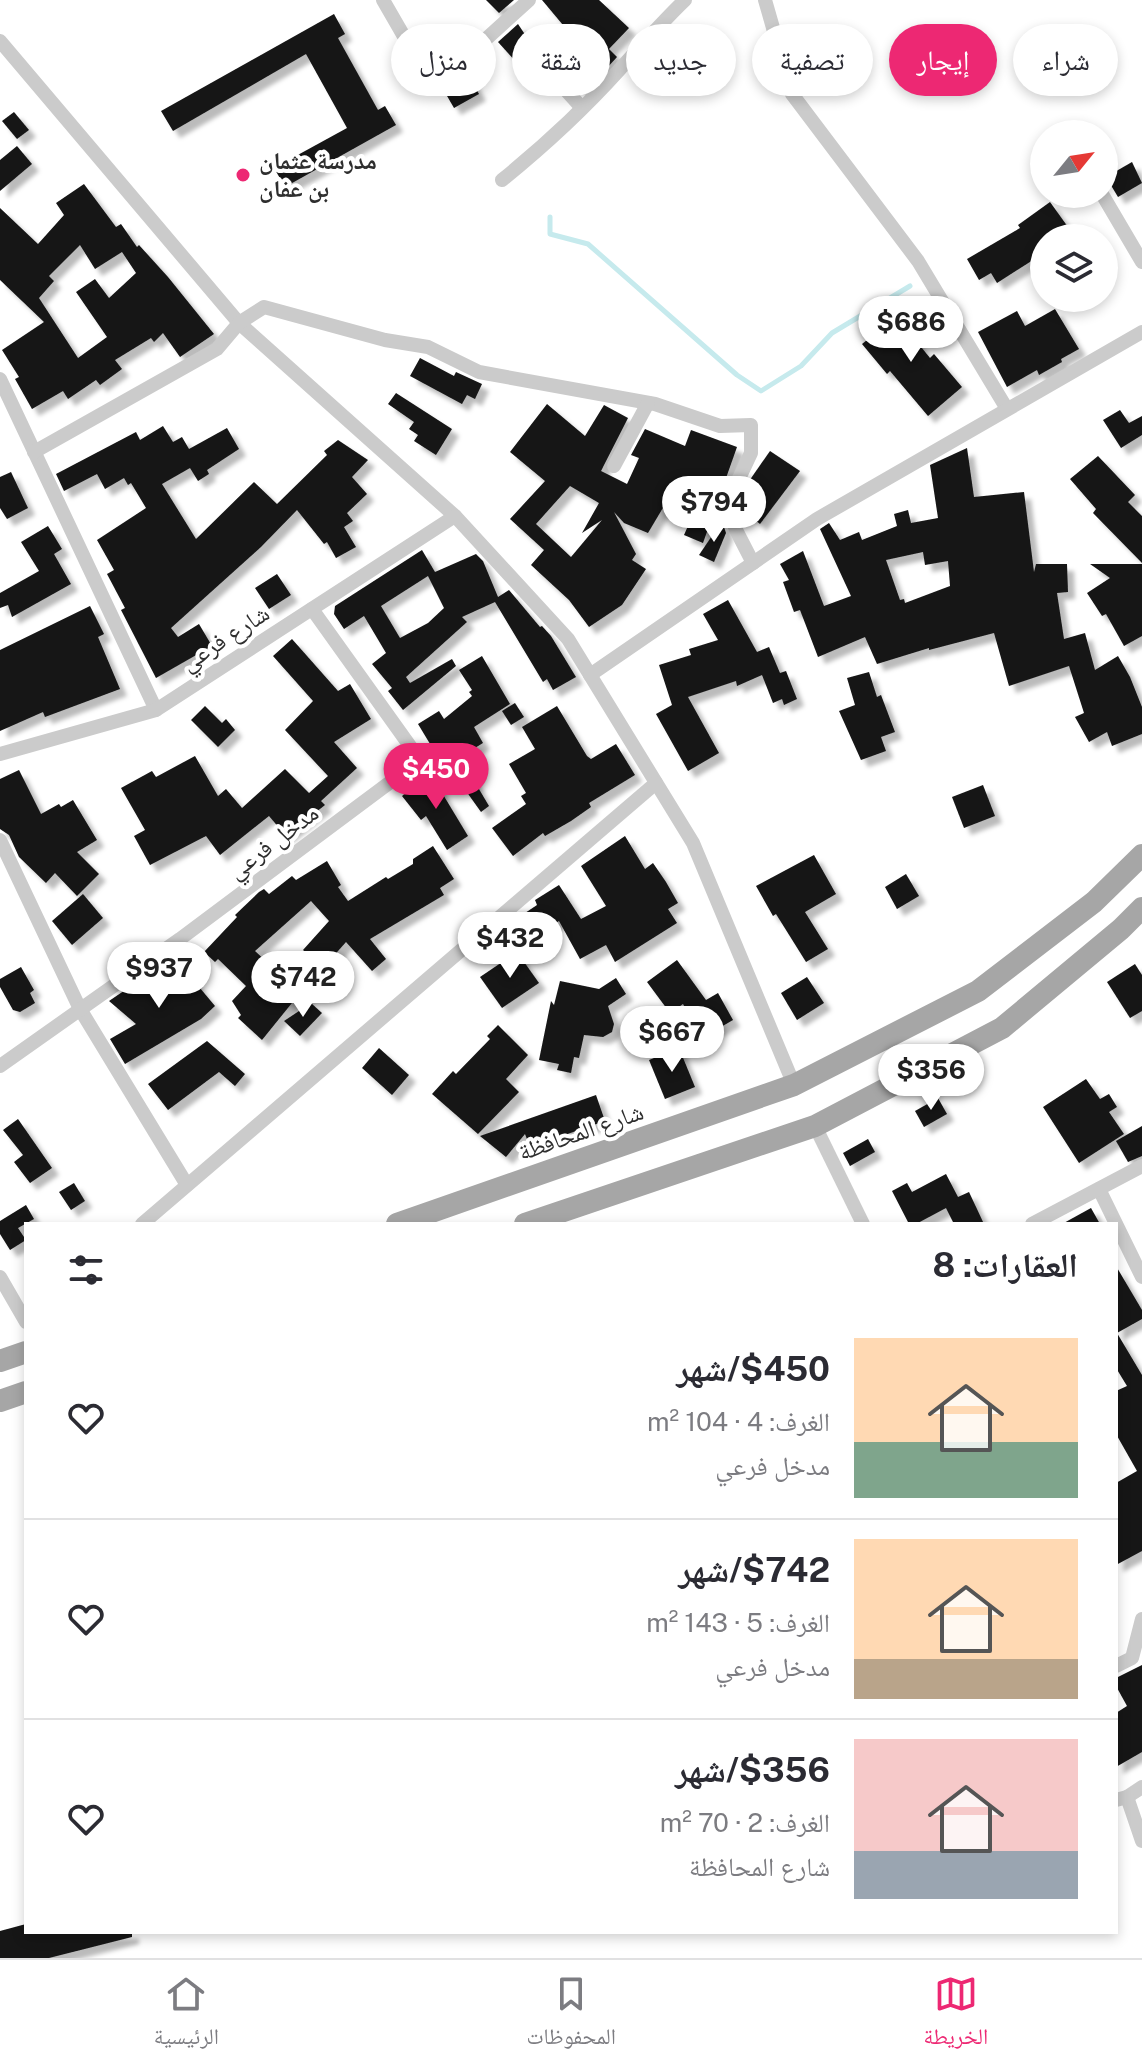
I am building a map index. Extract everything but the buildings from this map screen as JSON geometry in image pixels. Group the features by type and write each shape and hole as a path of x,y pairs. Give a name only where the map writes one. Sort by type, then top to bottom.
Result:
{"main road":[{"name":"شارع المحافظة","path":"403,1222 794,1085 978,991 1094,902 1142,855"},
{"path":"531,1222 815,1126 1002,1028 1142,908"},
{"path":"0,1361 24,1353"},
{"path":"0,1401 24,1393"}],"street":[{"path":"383,0 428,78 453,69 529,0"},
{"path":"502,180 582,108 653,30 685,0"},
{"path":"765,0 792,94 918,261 1007,409"},
{"path":"0,41 239,323 455,516 568,639 693,843 794,1085"},
{"path":"571,96 582,108"},
{"path":"1110,208 1142,262"},
{"path":"34,452 217,349 239,323 264,307 385,340 428,347 479,372 648,403 720,426 751,425 751,453 727,504 753,563"},
{"path":"590,675 817,519 1142,332"},
{"path":"0,379 156,710"},
{"path":"614,466 648,403"},
{"name":"شارع فرعي","path":"0,754 156,710 455,516"},
{"name":"مدخل فرعي","path":"0,1066 180,939 420,760 312,609"},
{"path":"144,1222 656,783"},
{"path":"0,840 80,1009 187,1185"},
{"path":"815,1126 862,1222"},
{"path":"1036,1222 1142,1166"},
{"path":"1099,1189 1115,1222"},
{"path":"1118,1228 1142,1277"},
{"path":"0,1277 24,1319"},
{"path":"1118,1665 1132,1658 1142,1619"},
{"path":"1142,1787 1122,1799 1142,1841"}],"waterway":[{"path":"550,217 550,234 588,244 737,375 761,391 801,366 832,333 910,286"}],"place":[{"name":"مدرسة عثمان بن عفان","path":"243,175"}]}
